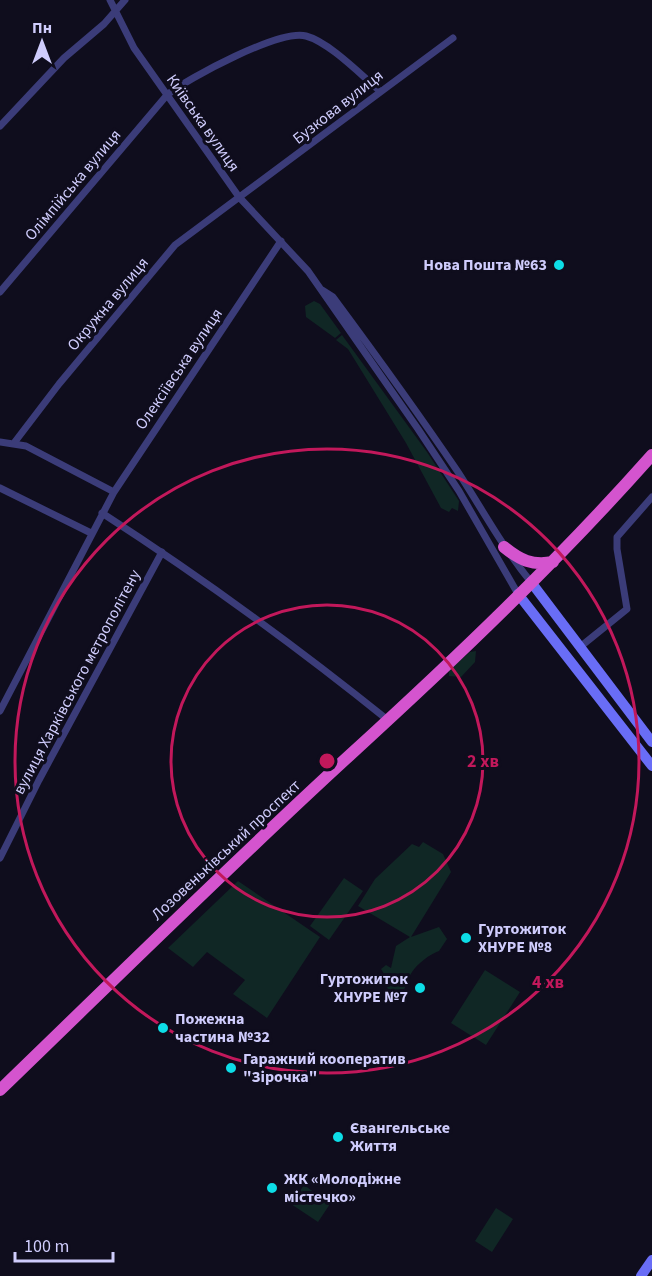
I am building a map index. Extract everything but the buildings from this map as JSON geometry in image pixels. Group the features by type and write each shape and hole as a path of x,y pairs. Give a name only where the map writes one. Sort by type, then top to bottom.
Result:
{"highway":[{"name":"Лозовеньківський проспект","path":"0,1090 553,562 652,455"},
{"path":"504,547 526,562 539,564 553,562"}],"main road":[{"path":"531,582 652,742"},
{"path":"518,594 652,766"},
{"path":"641,1276 652,1260"}],"street":[{"name":"Київська вулиця","path":"110,0 134,48 239,197 281,241 322,290"},
{"path":"0,126 64,58 125,0"},
{"name":"Олімпійська вулиця","path":"0,292 167,95 188,80 278,38 296,35 306,36 320,42 380,91"},
{"name":"Бузкова вулиця","path":"239,197 265,180 453,38"},
{"name":"Окружна вулиця","path":"14,443 59,384 175,245 239,197"},
{"name":"Олексіївська вулиця","path":"0,711 114,492 281,241"},
{"path":"322,290 333,297 389,372 504,547 531,582"},
{"path":"322,290 326,300 447,472 518,594"},
{"path":"0,442 26,446 114,492"},
{"path":"0,488 91,533"},
{"path":"580,647 627,609 617,537 652,497"},
{"path":"102,513 162,552 325,669 389,721"},
{"path":"475,519 483,513"},
{"name":"вулиця Харківського метрополітену","path":"0,858 39,780 162,552"}],"green space":[{"path":"314,301 320,304 341,333 335,338 306,317 305,306"},
{"path":"342,335 427,452 459,501 458,511 452,508 449,512 441,508 406,443 348,349 336,340"},
{"path":"476,651 475,662 461,677 449,676 449,670 470,652"},
{"path":"423,842 443,854 451,872 411,937 439,927 447,939 439,951 417,966 403,991 393,999 381,969 386,965 391,968 396,946 410,937 358,906 375,879 412,844 419,847"},
{"path":"344,878 363,891 329,940 310,926"},
{"path":"238,881 320,937 267,1018 233,994 245,980 207,952 193,967 168,948"},
{"path":"485,970 520,992 486,1045 451,1023"},
{"path":"304,1185 330,1204 318,1222 291,1204"},
{"path":"496,1208 513,1219 492,1252 475,1241"}],"place":[{"name":"Нова Пошта №63","path":"559,265"},
{"name":"Гуртожиток ХНУРЕ №8","path":"466,938"},
{"name":"Гуртожиток ХНУРЕ №7","path":"420,988"},
{"name":"Пожежна частина №32","path":"163,1028"},
{"name":"Гаражний кооператив \"Зірочка\"","path":"231,1068"},
{"name":"Євангельське Життя","path":"338,1137"},
{"name":"ЖК «Молодіжне містечко»","path":"272,1188"}]}
